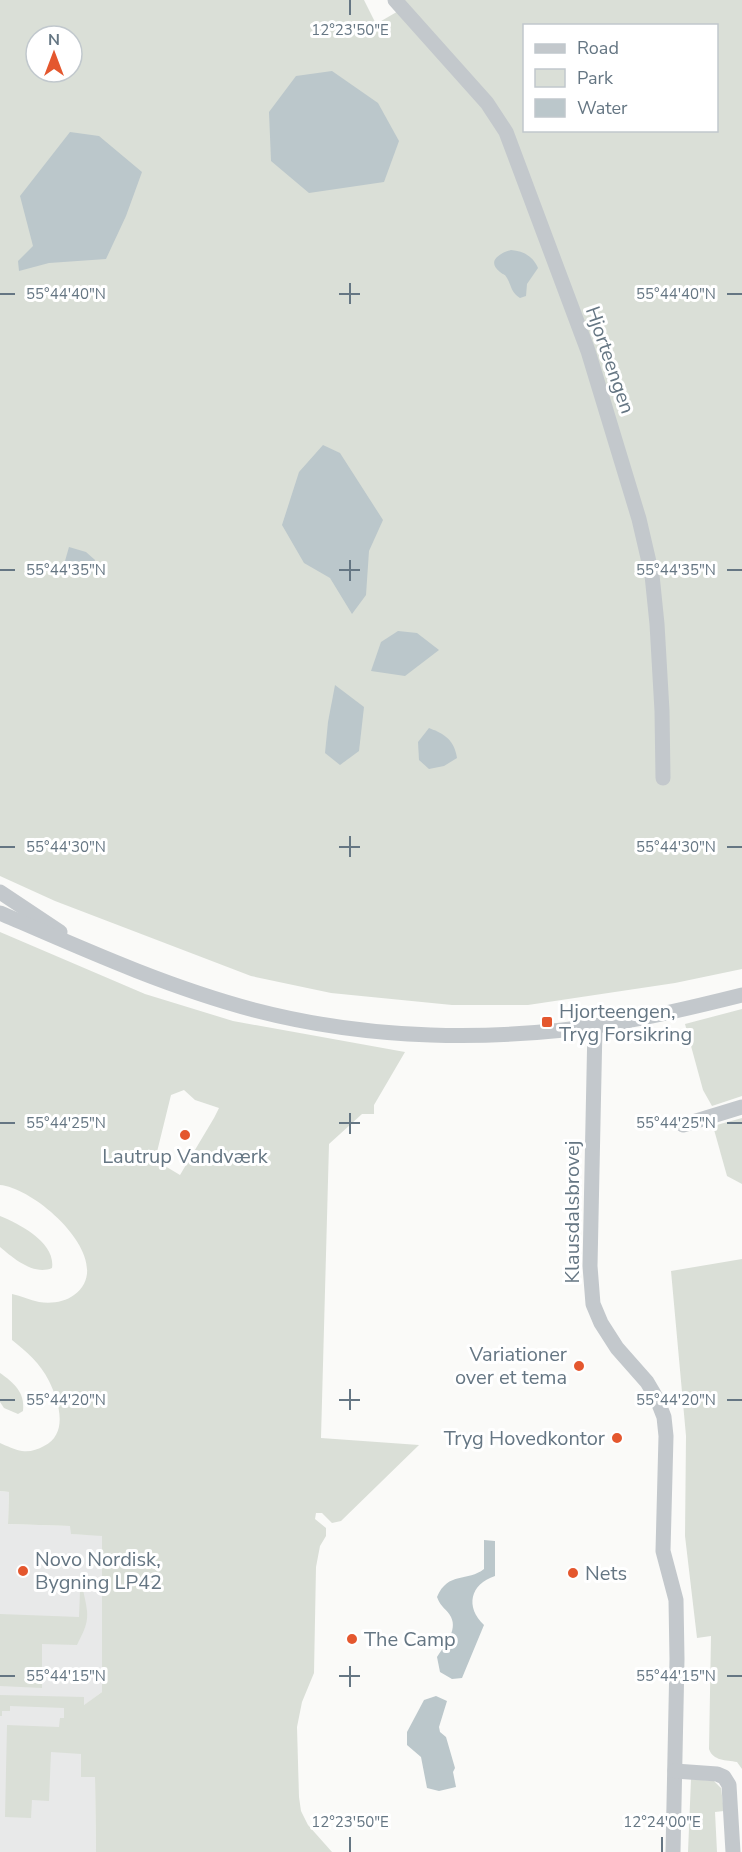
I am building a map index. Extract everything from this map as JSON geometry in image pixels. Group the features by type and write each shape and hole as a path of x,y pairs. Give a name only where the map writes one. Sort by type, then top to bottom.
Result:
{"street":[{"name":"Hjorteengen","path":"395,0 487,103 506,132 588,351 639,519 652,575 662,711 663,778"},
{"path":"0,892 96,954"},
{"path":"0,913 96,954 201,994 244,1007 338,1026 395,1033 467,1037 516,1035 595,1026 680,1010 742,995"},
{"name":"Klausdalsbrovej","path":"595,1026 590,1266 593,1304 601,1323 617,1348 647,1382 657,1399 664,1417 666,1436 663,1551 676,1600 677,1659 673,1852"},
{"path":"683,1125 742,1107"},
{"path":"675,1771 717,1774 724,1778 729,1785 733,1852"}],"shaded area":[{"path":"0,1491 9,1492 8,1524 71,1526 71,1534 102,1535 102,1692 83,1706 81,1777 95,1777 96,1852 0,1852"}],"green space":[{"path":"0,0 364,0 376,24 407,6 403,0 742,0 742,969 675,983 528,1005 452,1005 331,993 251,976 55,901 0,876"},
{"path":"0,932 145,994 233,1021 405,1052 374,1105 374,1114 362,1114 329,1144 321,1438 419,1445 341,1521 332,1523 322,1513 316,1513 315,1519 326,1528 326,1536 320,1546 316,1567 314,1673 302,1702 297,1727 299,1797 301,1811 308,1825 332,1852 96,1852 95,1777 81,1777 81,1754 51,1752 49,1801 32,1800 31,1818 5,1817 7,1725 59,1727 60,1718 64,1718 64,1708 10,1706 10,1711 2,1711 2,1716 0,1716 0,1695 84,1697 84,1705 102,1692 102,1536 71,1534 70,1526 8,1524 9,1492 0,1491 0,1443 22,1451 39,1449 52,1441 57,1434 60,1416 53,1389 42,1369 12,1340 12,1294 44,1303 66,1299 74,1295 85,1281 87,1264 80,1246 52,1212 16,1189 0,1185","holes":["184,1090 195,1100 219,1108 180,1175 155,1160 171,1095"]},
{"path":"742,1009 742,1096 712,1106 703,1090 685,1024"},
{"path":"742,1118 742,1184 727,1176 713,1126"},
{"path":"0,1216 26,1229 43,1243 52,1259 52,1268 38,1270 31,1268 17,1261 0,1247"},
{"path":"742,1259 742,1769 737,1762 717,1758 709,1749 711,1636 697,1638 685,1536 686,1436 671,1271"},
{"path":"0,1373 14,1384 20,1393 23,1411 18,1414 4,1408 0,1402"},
{"path":"83,1590 87,1618 77,1645 42,1644 42,1688 0,1686 0,1614 79,1617 80,1591"},
{"path":"691,1779 714,1781 721,1788 724,1811 715,1812 717,1852 688,1852"}],"water":[{"path":"332,71 378,103 399,141 384,182 309,193 271,161 269,112 296,76"},
{"path":"70,132 99,136 142,172 126,216 106,259 49,263 19,271 18,261 33,246 20,196"},
{"path":"511,250 527,255 538,268 527,284 526,296 520,298 494,264 499,255"},
{"path":"323,445 340,453 383,520 369,551 366,595 352,614 330,578 304,563 282,525 299,472"},
{"path":"69,547 86,552 95,560 91,575 73,573 65,561"},
{"path":"398,631 417,633 439,650 405,676 371,671 381,642"},
{"path":"335,685 364,707 359,751 340,765 325,753"},
{"path":"429,728 448,738 457,758 444,766 429,769 419,760 418,742"},
{"path":"484,1540 495,1541 495,1576 480,1584 473,1597 473,1604 474,1611 484,1625 462,1678 452,1679 440,1672 437,1657 449,1638 453,1622 437,1597 452,1580 478,1573 484,1569"},
{"path":"436,1696 447,1701 439,1727 440,1732 446,1737 455,1768 453,1772 456,1787 439,1791 427,1788 421,1757 407,1745 407,1732 424,1700"}],"place":[{"name":"Hjorteengen, Tryg Forsikring","path":"547,1022"},
{"name":"Lautrup Vandværk","path":"185,1135"},
{"name":"Variationer over et tema","path":"579,1366"},
{"name":"Tryg Hovedkontor","path":"617,1438"},
{"name":"Novo Nordisk, Bygning LP42","path":"23,1571"},
{"name":"Nets","path":"573,1573"},
{"name":"The Camp","path":"352,1639"}]}
